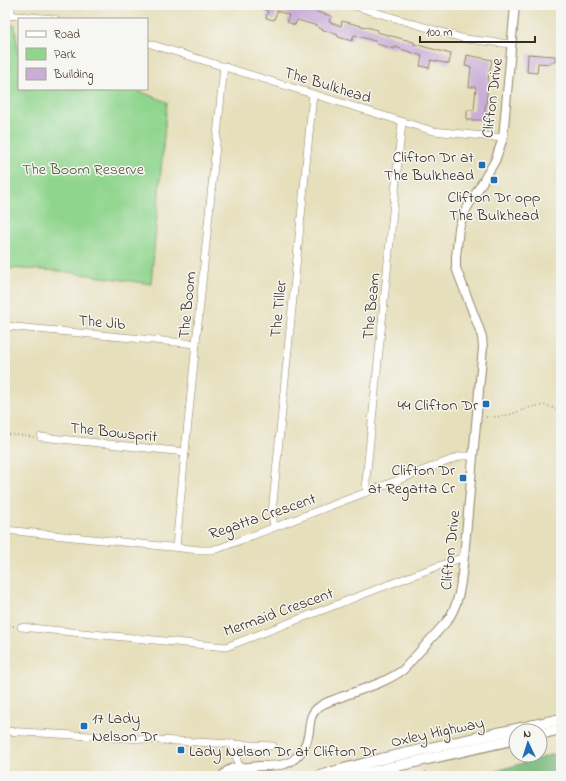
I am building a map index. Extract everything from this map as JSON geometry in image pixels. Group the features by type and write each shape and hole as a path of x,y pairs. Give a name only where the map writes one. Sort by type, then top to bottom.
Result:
{"main road":[{"name":"Oxley Highway","path":"320,776 381,759 561,719"},
{"path":"548,732 561,729"},
{"name":"Oxley Highway","path":"353,776 508,741"}],"street":[{"path":"11,5 8,15 43,18"},
{"path":"351,5 465,39 511,44"},
{"name":"Clifton Drive","path":"222,776 233,768 285,764 297,757 306,744 310,721 314,711 318,707 398,674 447,621 458,598 464,557 483,346 479,328 456,268 456,257 459,228 464,213 495,161 503,138 515,5"},
{"name":"The Bulkhead","path":"148,43 433,131 503,138"},
{"name":"The Boom","path":"176,547 224,66"},
{"name":"The Tiller","path":"274,528 272,505 313,94"},
{"name":"The Beam","path":"367,492 366,482 402,122"},
{"name":"The Jib","path":"5,326 196,344"},
{"name":"The Bowsprit","path":"40,437 185,452"},
{"name":"Regatta Crescent","path":"5,530 200,550 215,549 274,528 460,456 472,456"},
{"name":"Mermaid Crescent","path":"22,627 226,647 464,557"},
{"path":"561,566 561,576"},
{"path":"5,731 273,746"},
{"path":"233,744 236,750 239,768 234,776"}],"path":[{"path":"486,416 506,416 541,405 556,409 561,413"},
{"path":"5,434 40,437"},
{"path":"425,776 426,768"}],"green space":[{"name":"The Boom Reserve","path":"15,25 18,52 18,90 137,90 167,102 151,284 59,271 5,269 5,26"},
{"path":"561,752 561,776 495,776 496,771 523,763 548,763 548,756"}],"building":[{"path":"255,5 292,5 331,16 329,22 341,26 342,21 378,30 377,32 451,54 449,64 431,60 429,68 420,66 422,56 395,47 394,49 377,44 378,42 354,35 352,41 338,37 338,35 318,28 318,26 297,20 295,25 287,22 289,15 277,11 274,20 266,18 268,11"},
{"path":"528,54 555,56 555,62 551,62 551,64 538,63 537,73 527,72"},
{"path":"467,55 492,60 489,70 485,120 467,120 467,110 474,110 476,87 469,87 471,67 465,66"}],"place":[{"name":"Clifton Dr at The Bulkhead","path":"482,165"},
{"name":"Clifton Dr opp The Bulkhead","path":"494,180"},
{"name":"44 Clifton Dr","path":"486,404"},
{"name":"Clifton Dr at Regatta Cr","path":"463,478"},
{"name":"17 Lady Nelson Dr","path":"84,726"},
{"name":"Lady Nelson Dr at Clifton Dr","path":"181,750"}]}
